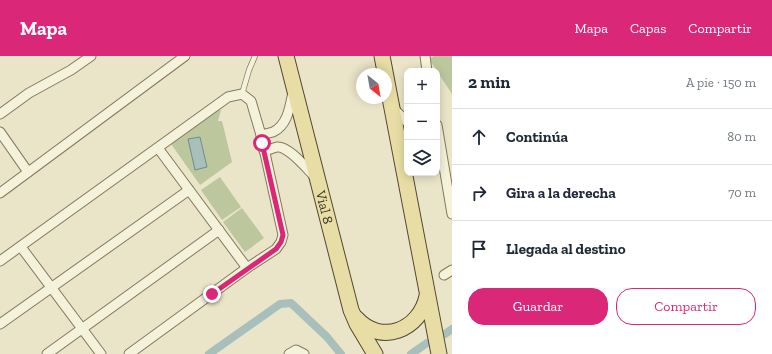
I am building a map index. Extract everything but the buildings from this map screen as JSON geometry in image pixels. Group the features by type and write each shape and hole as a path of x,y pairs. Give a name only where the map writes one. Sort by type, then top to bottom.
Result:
{"main road":[{"name":"Vial 8","path":"286,56 351,310 357,324 375,354"},
{"path":"382,56 409,177 427,294 439,354"},
{"path":"351,310 360,321 371,329 384,332 397,331 410,325 420,316 426,304 427,294"}],"street":[{"path":"0,114 29,93 71,70 91,56"},
{"path":"0,192 185,56"},
{"path":"425,56 427,68"},
{"path":"261,135 274,131 284,122 289,112 294,86"},
{"path":"0,261 228,97 242,94 251,101 261,135 283,235 281,242 276,249 247,268 129,354"},
{"path":"393,108 404,119"},
{"path":"0,132 28,172"},
{"path":"264,151 277,147 284,148 291,153 317,180"},
{"path":"158,148 247,268"},
{"path":"440,153 452,210"},
{"path":"0,324 189,190"},
{"path":"47,354 219,230"},
{"path":"21,246 101,354"},
{"path":"289,354 296,350 304,354"}],"lane":[{"path":"242,94 248,70 255,56"}],"green space":[{"path":"434,56 452,56 452,94 440,76 440,68 435,68 429,59"},
{"path":"221,110 218,121 222,121 232,162 200,185 169,141 210,111"},
{"path":"220,177 241,207 222,220 201,190"},
{"path":"242,208 264,238 245,252 223,222"}],"water":[{"path":"200,137 207,167 195,170 188,139"}],"waterway":[{"path":"209,354 280,304 291,303 327,337 341,354"},
{"path":"445,334 452,329"},
{"path":"411,354 427,343"}],"route":[{"path":"212,294 276,249 281,242 283,235 262,143"}]}
